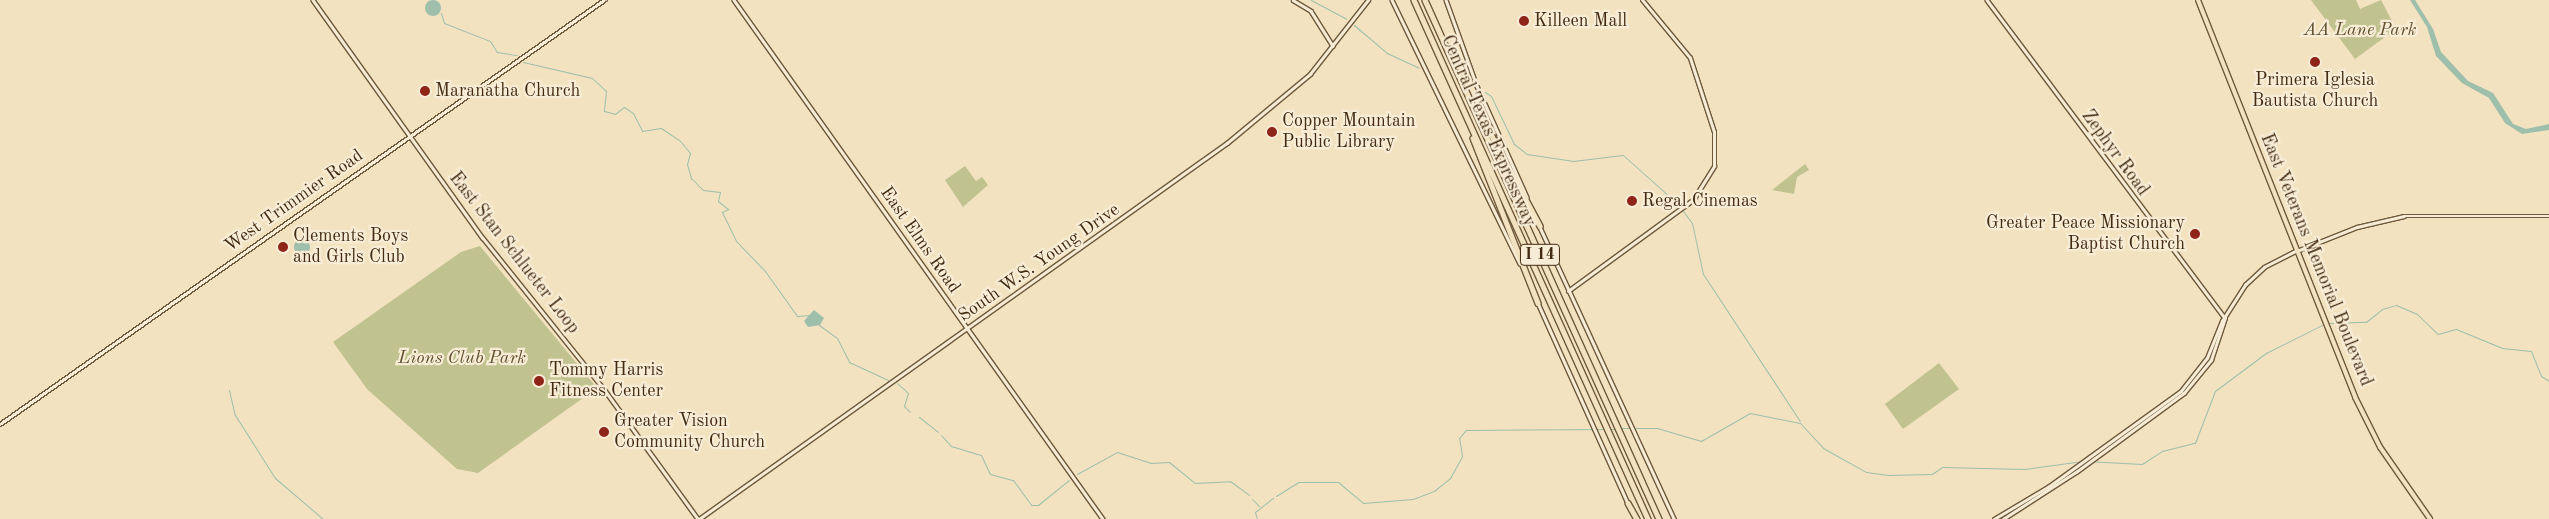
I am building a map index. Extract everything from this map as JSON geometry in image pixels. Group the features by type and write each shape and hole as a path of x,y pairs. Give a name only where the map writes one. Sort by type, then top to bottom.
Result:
{"highway":[{"name":"Central Texas Expressway","path":"1414,0 1648,519"},
{"name":"Central Texas Expressway","path":"1425,0 1659,519"},
{"path":"1465,89 1540,226"},
{"path":"1463,109 1538,303"},
{"path":"1628,503 1635,519"}],"main road":[{"name":"East Stan Schlueter Loop","path":"313,0 410,136 698,519"},
{"name":"West Trimmier Road","path":"0,424 604,0"},
{"name":"East Elms Road","path":"734,0 1103,519"},
{"path":"1293,0 1311,12 1333,46"},
{"name":"South W.S. Young Drive","path":"698,519 1228,143 1310,74 1368,0"},
{"path":"1392,0 1477,167 1628,503"},
{"path":"1446,0 1477,86 1626,420 1674,519"},
{"path":"1568,291 1693,200 1714,166 1714,132 1690,58 1642,0"},
{"name":"Zephyr Road","path":"1987,0 2225,318"},
{"name":"East Veterans Memorial Boulevard","path":"2198,0 2331,340 2380,447 2430,519"},
{"path":"1994,519 2069,472 2188,384 2207,358 2225,318 2254,275 2296,251 2362,226 2404,216 2549,216"},
{"path":"2003,519 2076,472 2190,387 2215,351 2225,318"}],"green space":[{"name":"AA Lane Park","path":"2311,0 2356,0 2360,9 2381,0 2396,29 2355,59"},
{"path":"1805,164 1809,170 1797,177 1794,194 1772,190"},
{"path":"965,166 976,181 982,177 988,185 963,207 945,180"},
{"name":"Lions Club Park","path":"480,246 597,388 478,473 457,469 367,389 333,342 461,252"},
{"path":"1939,363 1959,389 1903,429 1885,404"}],"shaded area":[{"path":"430,0 436,0 441,5 439,14 430,16 425,11 425,5"},
{"path":"2410,0 2415,0 2433,29 2441,52 2468,81 2493,93 2513,124 2526,129 2549,124 2549,130 2522,134 2505,123 2489,98 2462,83 2436,56 2427,27"},
{"path":"299,239 305,239 310,244 308,253 299,255 294,250 294,244"},
{"path":"814,310 824,318 820,325 808,327 804,321"}],"waterway":[{"path":"1311,0 1346,19"},
{"path":"441,13 444,23 490,41 497,52 517,55"},
{"path":"1354,25 1387,53 1419,68"},
{"path":"523,62 592,78 606,91 604,111 615,114 624,107 633,113 642,131 661,128 680,141 690,153 687,164 691,178 703,190 720,192 718,201 728,209 722,212 736,241 765,271 797,316 811,315"},
{"path":"1485,92 1491,96 1514,144 1527,154 1573,161 1623,155 1680,206"},
{"path":"1683,211 1692,223 1703,274 1800,421"},
{"path":"2328,323 2366,322 2382,309 2396,305 2417,314 2438,334 2456,329 2502,348 2531,351 2541,376 2549,381"},
{"path":"2086,461 2142,464 2162,451 2195,443 2215,391 2266,353 2324,324"},
{"path":"819,325 837,338 849,362 888,380"},
{"path":"897,383 908,393 904,406 910,412"},
{"path":"229,390 235,415 275,478 323,519"},
{"path":"1621,428 1657,428 1701,441 1750,413 1800,423 1823,448 1866,472 1888,475 1932,474 1942,467 2025,469 2082,461"},
{"path":"919,417 938,432"},
{"path":"1276,496 1298,482 1338,482 1363,503 1413,499 1434,491 1450,478 1462,456 1459,438 1466,430 1617,429"},
{"path":"941,435 951,446 981,455 990,474 1013,480 1031,505 1038,505 1069,480"},
{"path":"1077,474 1117,452 1150,463 1169,462 1195,483 1230,481 1249,495"},
{"path":"1257,519 1255,512 1273,498"},
{"path":"1252,499 1259,506"}],"place":[{"name":"Killeen Mall","path":"1524,21"},
{"name":"Primera Iglesia Bautista Church","path":"2315,62"},
{"name":"Maranatha Church","path":"425,91"},
{"name":"Copper Mountain Public Library","path":"1272,132"},
{"name":"Regal Cinemas","path":"1632,201"},
{"name":"Greater Peace Missionary Baptist Church","path":"2195,234"},
{"name":"Clements Boys and Girls Club","path":"283,247"},
{"name":"Tommy Harris Fitness Center","path":"539,381"},
{"name":"Greater Vision Community Church","path":"604,432"}]}
